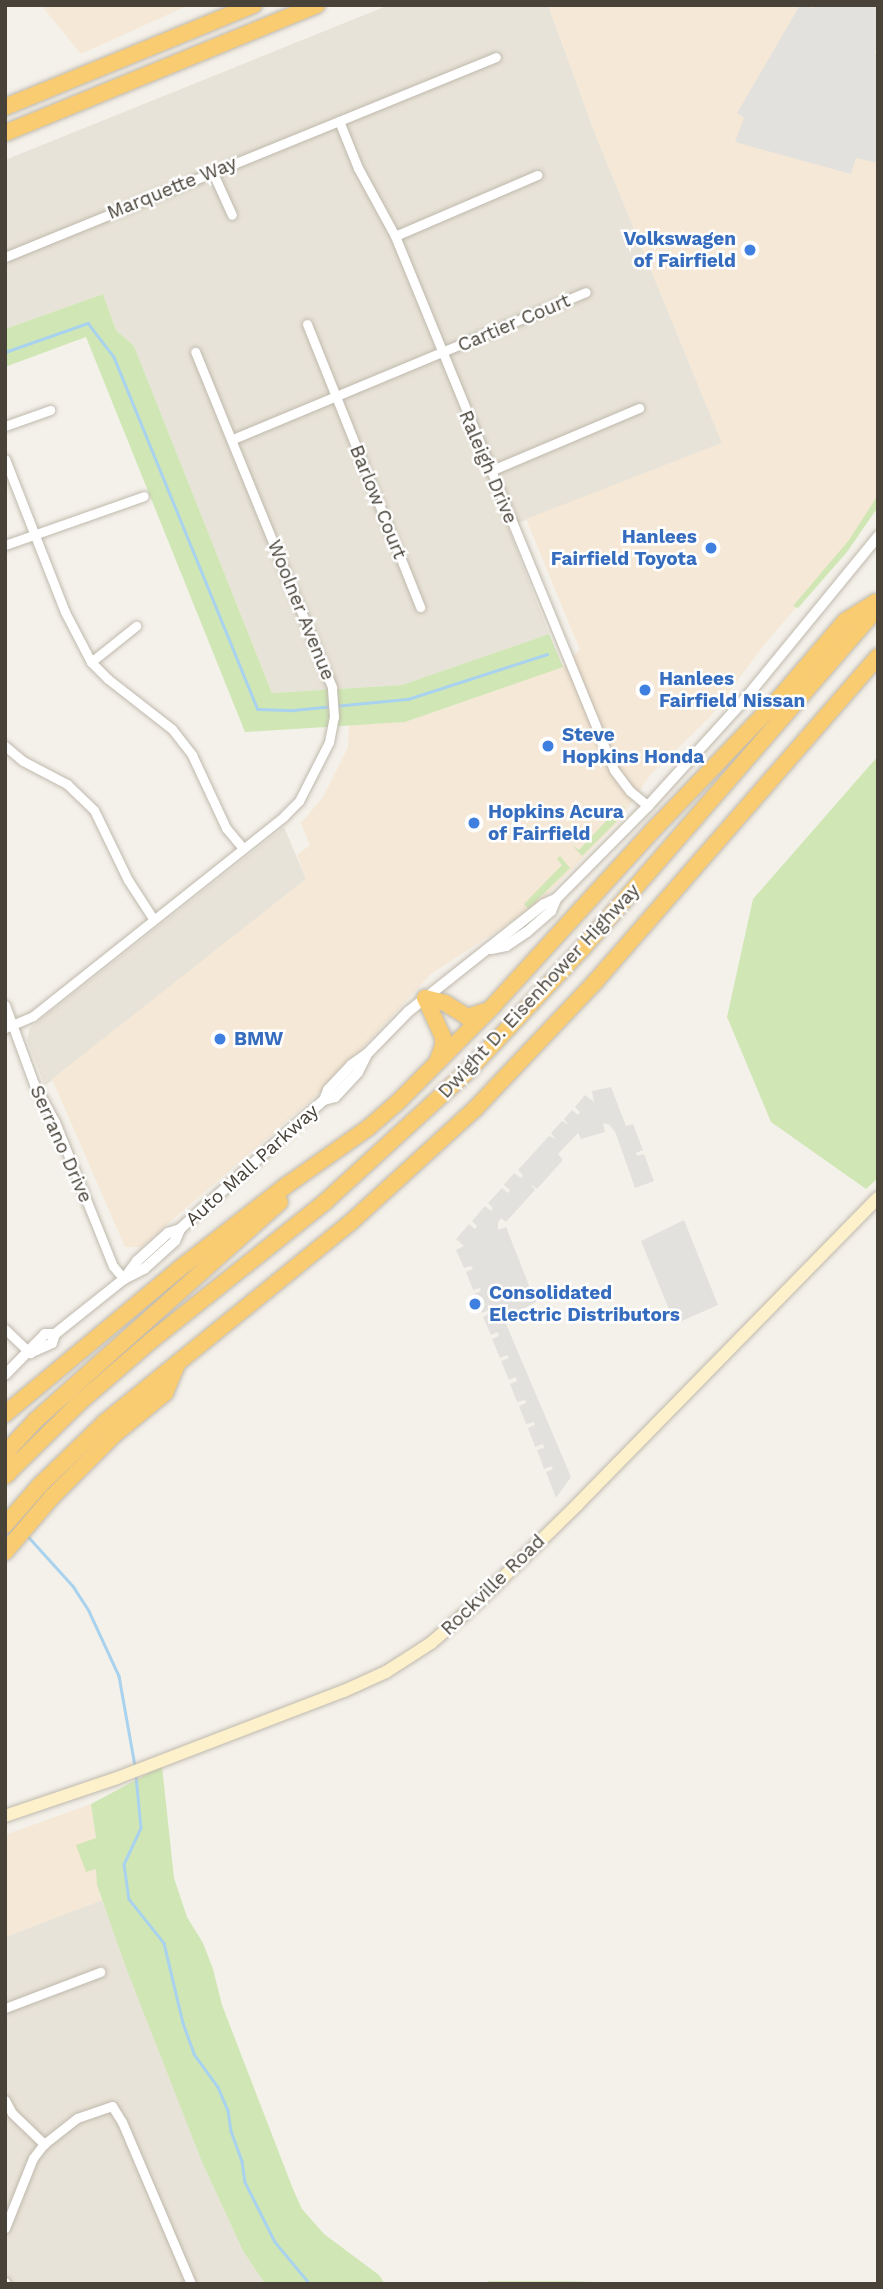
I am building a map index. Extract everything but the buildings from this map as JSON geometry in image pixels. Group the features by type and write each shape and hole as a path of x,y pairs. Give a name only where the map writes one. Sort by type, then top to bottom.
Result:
{"highway":[{"path":"5,107 254,5"},
{"path":"5,133 317,5"},
{"path":"5,1414 190,1261 368,1128 436,1065 656,827 775,703 845,621 878,601"},
{"name":"Dwight D. Eisenhower Highway","path":"6,1475 79,1403 152,1340 325,1202 469,1070 590,940 878,607"},
{"name":"Dwight D. Eisenhower Highway","path":"5,1525 32,1507 105,1422 350,1223 484,1100 595,982 878,657"},
{"path":"425,998 445,1003 467,1017 492,1007"},
{"path":"425,998 443,1037 443,1046 436,1065"},
{"path":"6,1475 7,1451 36,1420 330,1155"},
{"path":"10,1546 32,1507"}],"main road":[{"name":"Rockville Road","path":"5,1818 344,1691 386,1672 431,1643 477,1603 577,1505 878,1198"}],"street":[{"name":"Marquette Way","path":"5,257 496,57"},
{"name":"Raleigh Drive","path":"339,121 358,168 396,236 614,770 630,791 648,806"},
{"path":"212,171 232,215"},
{"path":"396,236 537,175"},
{"name":"Cartier Court","path":"442,354 586,292"},
{"name":"Barlow Court","path":"307,324 420,607"},
{"name":"Woolner Avenue","path":"9,1027 33,1016 152,917 299,801 330,742 332,687 233,439 195,352"},
{"path":"233,439 442,354"},
{"path":"490,471 639,408"},
{"path":"5,426 50,410"},
{"path":"5,459 65,612 91,662 108,679 172,729 192,755 226,828 242,847"},
{"path":"5,545 144,496"},
{"name":"Auto Mall Parkway","path":"5,1375 30,1353 52,1343 55,1334 124,1279 144,1269 175,1241 180,1229 324,1100 328,1090 351,1065 367,1054 425,998 468,962 491,949 506,946 551,911 556,899 648,806 744,700 878,536"},
{"path":"91,662 136,626"},
{"path":"5,746 23,761 67,784 94,810 128,880 152,917"},
{"name":"Serrano Drive","path":"5,1005 9,1027 34,1084 55,1122 113,1266 124,1279"},
{"path":"5,1329 30,1353"},
{"path":"5,2008 100,1972"},
{"path":"5,2101 12,2113 44,2144"},
{"path":"5,2228 33,2158 44,2144 77,2118 112,2106 122,2122 191,2284"}],"shaded area":[{"path":"41,5 189,5 81,54"},
{"path":"389,5 548,5 596,136 722,443 508,527 549,634 402,685 272,693 134,346 116,330 103,294 5,329 5,160"},
{"path":"548,5 878,5 878,500 828,570 764,645 711,716 650,775 620,820 538,904 431,974 326,1087 141,1247 125,1247 52,1079 306,879 297,855 310,845 301,823 323,797 348,747 349,725 405,722 562,667 580,650 526,519 722,443 596,136"},
{"path":"800,5 813,8 815,5 878,5 878,45 874,52 878,54 878,163 856,158 851,174 735,142 744,118 737,113"},
{"path":"284,827 306,879 45,1086 27,1040 30,1028"},
{"path":"611,1087 626,1126 633,1124 643,1150 636,1153 637,1156 644,1154 654,1181 635,1188 616,1134 610,1125 603,1123 605,1132 581,1139 578,1133 558,1154 563,1160 537,1189 531,1184 535,1190 506,1222 501,1218 498,1223 498,1230 506,1227 530,1288 523,1293 532,1291 536,1302 504,1319 571,1477 556,1498 546,1472 553,1469 551,1466 544,1469 537,1450 544,1448 543,1444 535,1447 528,1428 535,1425 534,1422 526,1424 519,1406 526,1403 525,1400 517,1402 510,1384 517,1381 516,1377 509,1380 501,1361 509,1358 507,1355 500,1358 492,1339 499,1336 498,1332 491,1335 483,1317 490,1313 489,1310 482,1313 474,1294 481,1291 480,1288 473,1290 466,1272 473,1269 471,1266 464,1268 456,1250 464,1246 456,1239 469,1224 475,1229 477,1226 472,1221 485,1206 491,1211 493,1208 488,1203 502,1188 508,1193 510,1190 504,1185 514,1173 521,1178 523,1175 518,1170 549,1136 556,1139 551,1133 562,1121 569,1125 564,1119 572,1110 578,1115 580,1112 575,1107 585,1095 594,1102 592,1091"},
{"path":"684,1220 718,1305 675,1324 641,1241"},
{"path":"91,1804 96,1838 97,1885 102,1900 5,1937 5,1835"},
{"path":"102,1900 202,2162 243,2251 265,2284 5,2284 5,1937"}],"green space":[{"path":"103,294 116,330 134,346 272,693 402,685 549,634 563,667 405,722 245,732 86,337 5,367 5,329"},
{"path":"876,498 878,507 847,552 798,608 793,606 849,540"},
{"path":"878,756 878,1178 866,1189 771,1122 727,1017 753,899"},
{"path":"620,806 625,807 621,817 582,856 572,845 579,850"},
{"path":"560,856 570,868 528,909 524,904 562,865 557,859"},
{"path":"162,1766 174,1878 187,1917 203,1943 213,1969 222,2005 293,2189 302,2209 324,2234 379,2275 385,2284 265,2284 243,2251 202,2162 125,1965 97,1885 96,1869 86,1872 76,1845 96,1838 91,1804"},
{"path":"489,2281 564,2281 669,2284 483,2284"}],"waterway":[{"path":"5,352 88,323 114,357 258,709 293,710 408,699 547,654"},
{"path":"26,1534 73,1586 89,1611 119,1676 135,1766"},
{"path":"136,1776 141,1828 124,1864 129,1899 164,1943 183,2023 194,2054 218,2087 228,2110 245,2182 275,2242 310,2284"}],"place":[{"name":"Volkswagen of Fairfield","path":"750,250"},
{"name":"Hanlees Fairfield Toyota","path":"711,548"},
{"name":"Hanlees Fairfield Nissan","path":"645,690"},
{"name":"Steve Hopkins Honda","path":"548,746"},
{"name":"Hopkins Acura of Fairfield","path":"474,823"},
{"name":"BMW","path":"220,1039"},
{"name":"Consolidated Electric Distributors","path":"475,1304"}]}
